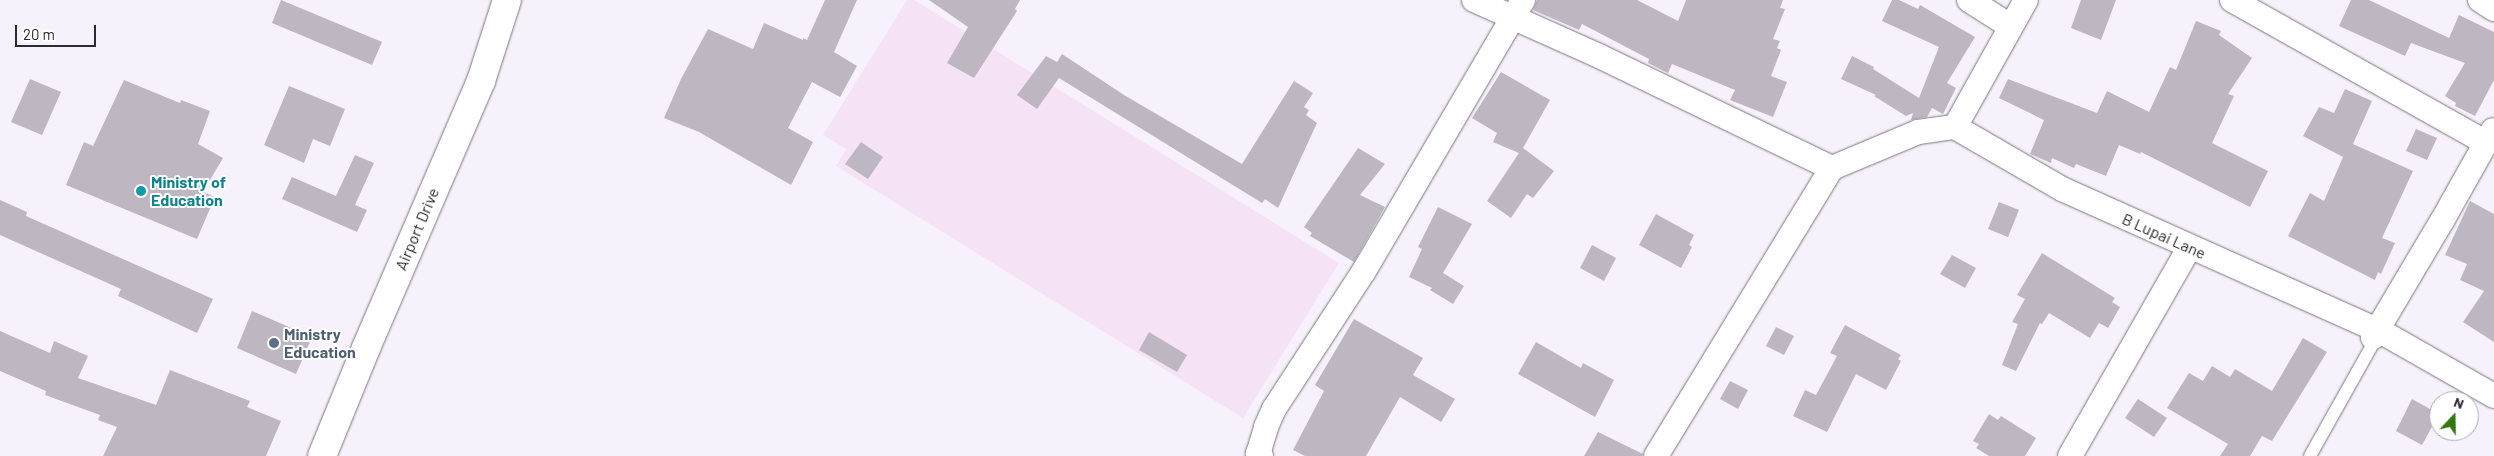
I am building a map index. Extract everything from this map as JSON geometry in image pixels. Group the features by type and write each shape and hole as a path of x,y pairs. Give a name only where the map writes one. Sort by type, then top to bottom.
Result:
{"main road":[{"name":"Airport Drive","path":"322,456 481,81 506,0"}],"street":[{"path":"1474,0 1518,9 1599,56 1832,168"},
{"path":"1969,0 2010,26"},
{"path":"1656,456 1832,168 1918,132 1955,127 2026,0"},
{"path":"2232,0 2490,135 2373,337 2380,331"},
{"path":"2480,0 2494,8"},
{"path":"1261,456 1258,454 1266,426 1274,409 1364,271 1518,9"},
{"name":"B Lupai Lane","path":"1955,127 2062,189 2189,248 2380,331 2494,396"},
{"path":"2070,456 2189,248"}],"lane":[{"path":"2310,456 2380,331"}],"shaded area":[{"path":"907,0 914,0 1339,263 1243,418 836,166 846,149 823,135"}],"building":[{"path":"281,0 382,42 372,65 272,23"},
{"path":"825,0 857,0 834,52 857,66 840,97 812,82 788,128 813,142 791,185 699,132 664,118 681,79 708,29 753,49 764,23 807,40"},
{"path":"929,0 1020,0 1015,9 1017,11 974,78 947,63 968,27"},
{"path":"1537,0 1637,0 1678,21 1686,0 1783,0 1780,8 1785,9 1773,39 1780,41 1777,48 1781,50 1771,76 1787,82 1773,117 1730,100 1735,90 1672,64 1668,73 1648,63 1649,59 1582,24 1579,30 1533,10"},
{"path":"1892,0 1899,0 1918,9 1920,5 1975,37 1947,83 1956,88 1943,114 1932,108 1927,117 1911,120 1913,113 1906,116 1874,96 1876,95 1841,79 1852,56 1874,67 1873,69 1919,98 1939,47 1882,21"},
{"path":"2081,0 2116,0 2101,40 2071,28"},
{"path":"2351,0 2369,0 2449,38 2459,15 2494,32 2494,80 2475,116 2455,106 2456,103 2445,96 2465,63 2411,43 2405,56 2339,26"},
{"path":"2196,21 2221,31 2219,35 2252,58 2228,94 2234,96 2212,143 2268,171 2250,207 2141,152 2140,154 2119,145 2106,176 2076,164 2074,168 2052,158 2051,163 2030,154 2044,120 1999,98 2008,79 2097,113 2107,91 2149,112 2170,67 2176,70"},
{"path":"1062,54 1124,95 1242,164 1294,81 1313,93 1304,107 1309,110 1306,115 1317,123 1278,208 1265,199 1262,203 1059,78 1037,109 1017,95 1046,56 1057,62"},
{"path":"1501,72 1550,100 1523,148 1554,171 1533,198 1527,194 1511,218 1487,201 1519,153 1493,142 1497,133 1472,118"},
{"path":"30,79 61,92 42,135 11,122"},
{"path":"124,80 180,103 181,100 210,111 198,144 223,158 203,192 215,197 197,239 66,185 84,142 93,146"},
{"name":"Ministry of Education","path":"289,86 345,109 330,146 313,139 304,163 264,145"},
{"path":"2345,89 2372,101 2353,144 2413,171 2382,238 2395,243 2381,274 2378,272 2375,280 2288,236 2310,193 2324,201 2343,157 2303,136 2319,107 2334,113"},
{"path":"2416,129 2437,138 2427,160 2406,151"},
{"path":"861,142 883,157 868,179 845,164"},
{"path":"1358,148 1385,164 1360,195 1385,207 1354,262 1310,236 1312,233 1304,227"},
{"path":"355,155 374,163 355,205 367,210 357,232 282,199 292,177 336,196"},
{"path":"0,200 27,212 26,216 213,299 197,333 118,296 121,289 0,235"},
{"path":"2470,201 2494,214 2494,342 2463,322 2484,291 2460,280 2467,264 2445,255"},
{"path":"1999,202 2019,210 2008,237 1988,229"},
{"path":"1438,207 1472,224 1443,273 1464,286 1453,304 1430,290 1432,288 1409,277 1422,249 1418,247"},
{"path":"1656,214 1694,235 1689,245 1692,247 1681,268 1639,245"},
{"path":"1592,245 1616,258 1604,281 1580,268"},
{"path":"2042,253 2115,298 2112,302 2120,307 2108,328 2099,323 2090,338 2049,313 2042,324 2040,323 2016,371 2002,365 2018,324 2012,322 2025,299 2017,295"},
{"path":"1952,255 1976,268 1965,288 1940,274"},
{"name":"Ministry Education","path":"252,311 312,337 296,374 237,348"},
{"path":"1354,319 1423,358 1413,375 1455,399 1441,422 1400,397 1366,456 1305,456 1293,450 1324,391 1315,385"},
{"path":"1845,325 1901,355 1898,359 1901,361 1886,390 1856,374 1827,432 1793,416 1805,390 1816,395 1837,356 1830,353"},
{"path":"1776,327 1794,336 1784,355 1766,346"},
{"path":"0,331 50,353 54,341 88,356 78,378 156,405 170,370 250,401 247,407 281,421 266,456 103,456 117,427 98,420 100,415 45,395 46,391 0,371"},
{"path":"1149,332 1187,355 1177,372 1139,350"},
{"path":"2303,338 2327,352 2272,441 2262,436 2250,456 2220,456 2228,444 2167,408 2189,373 2203,381 2212,366 2230,377 2235,369 2272,391"},
{"path":"1536,342 1581,368 1583,363 1614,380 1595,417 1518,374"},
{"path":"1730,381 1748,390 1738,409 1720,399"},
{"path":"2138,399 2167,418 2154,437 2125,418"},
{"path":"2412,399 2429,408 2429,432 2422,445 2396,431"},
{"path":"1989,414 1998,420 2001,416 2036,438 2025,456 1989,456 1976,448 1979,444 1973,441"},
{"path":"1598,432 1643,454 1642,456 1584,456"}],"place":[{"name":"Ministry of Education","path":"141,191"},
{"name":"Ministry Education","path":"274,343"}]}
